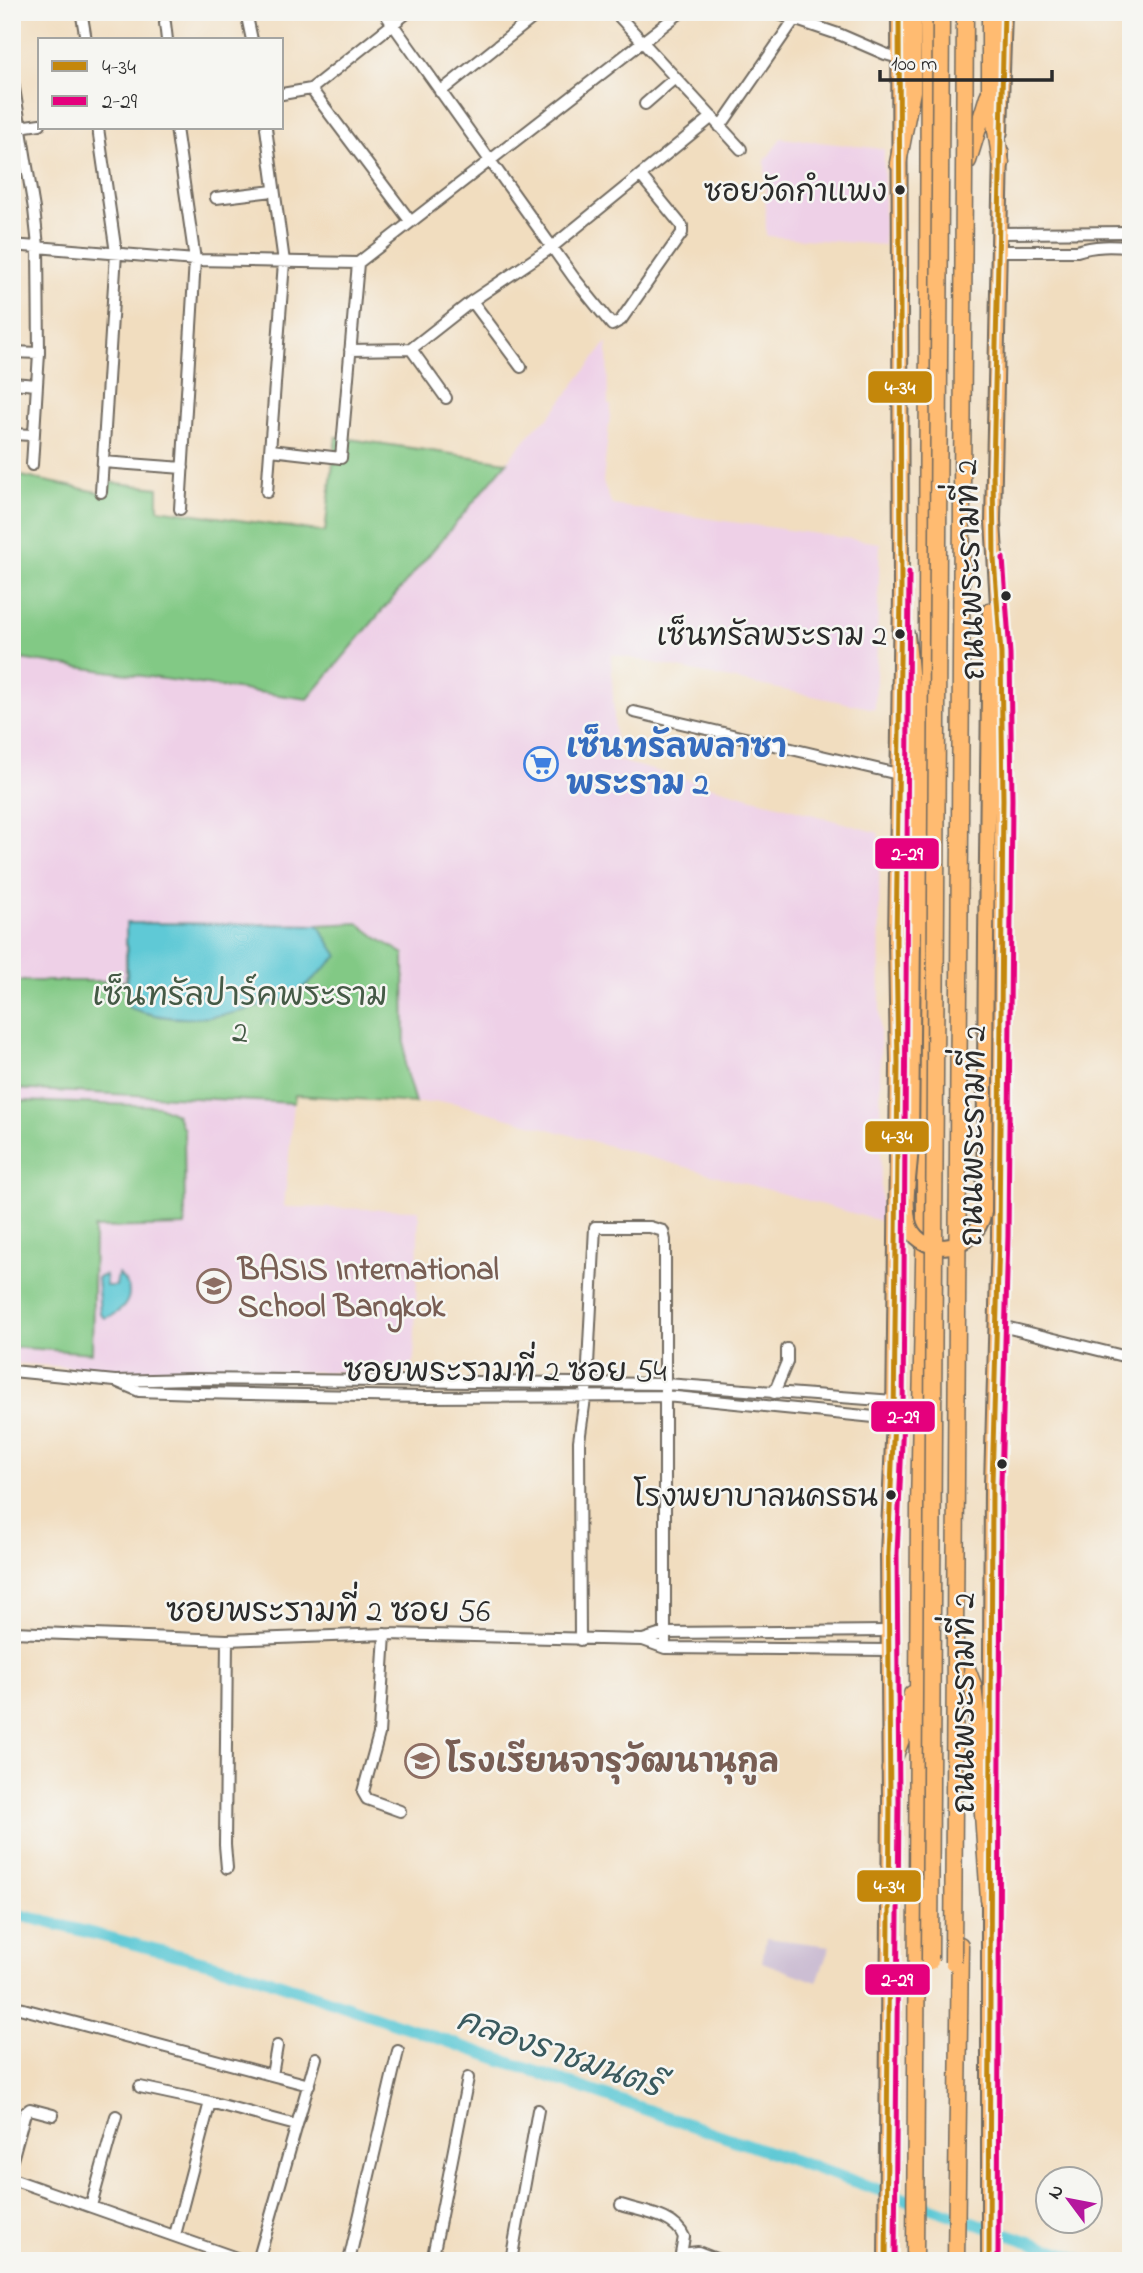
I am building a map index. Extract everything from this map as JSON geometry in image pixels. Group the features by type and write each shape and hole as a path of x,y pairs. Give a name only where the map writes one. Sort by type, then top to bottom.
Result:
{"highway":[{"path":"898,163 912,91 912,12"},
{"name":"ถนนพระรามที่ 2","path":"915,2261 920,1412 925,1217 929,12"},
{"path":"930,1961 941,12"},
{"path":"953,1962 967,12"},
{"name":"ถนนพระรามที่ 2","path":"956,2261 967,12"},
{"path":"990,12 990,91 1001,163"},
{"path":"912,91 929,162"},
{"path":"968,161 990,91"},
{"path":"961,1653 974,1695 989,1900"},
{"path":"890,1769 906,1726 919,1661"}],"main road":[{"name":"ถนนพระรามที่ 2","path":"886,2261 889,1523 894,1419 901,591 899,12"},
{"name":"ถนนพระรามที่ 2","path":"989,2261 992,1484 997,1325 1003,799 1001,654 994,559 994,421 1004,12"},
{"path":"901,591 912,676 913,931 908,1217 913,1233 928,1244 957,1245 975,1235 982,1224 984,1212 989,622 994,559"}],"street":[{"path":"246,12 252,38"},
{"path":"384,12 608,323 618,324 682,233 682,226 641,176"},
{"path":"284,94 311,89 408,12"},
{"path":"440,92 540,12"},
{"path":"615,12 741,149"},
{"path":"12,245 195,260 358,263 681,12"},
{"path":"774,12 899,58"},
{"path":"82,16 86,38"},
{"path":"720,127 794,20"},
{"path":"165,23 167,38"},
{"path":"12,76 16,128 34,209 38,246 39,353 32,465"},
{"path":"645,104 675,78"},
{"path":"311,89 411,222"},
{"path":"350,350 411,349 472,301 552,247 712,117"},
{"path":"16,128 38,124"},
{"path":"98,130 117,253 102,492"},
{"path":"176,130 195,260 180,509"},
{"path":"266,130 284,262 267,492"},
{"path":"216,198 273,191"},
{"path":"1089,231 1089,247"},
{"path":"1000,233 1131,232"},
{"path":"999,251 1077,251 1089,247 1131,247"},
{"path":"271,450 341,458 358,263"},
{"path":"472,301 521,367"},
{"path":"411,349 446,398"},
{"path":"12,352 39,353"},
{"path":"12,383 37,385"},
{"path":"12,434 32,435"},
{"path":"103,462 183,468"},
{"path":"634,712 898,774"},
{"path":"580,1640 579,1441 587,1384 595,1227 650,1227 663,1231 665,1240 665,1648"},
{"path":"997,1325 1131,1358"},
{"path":"774,1393 787,1362 787,1349"},
{"name":"ซอยพระรามที่ 2 ซอย 54","path":"12,1371 115,1381 139,1378 666,1384 894,1401"},
{"path":"316,1395 317,1380"},
{"name":"ซอยพระรามที่ 2 ซอย 54","path":"115,1381 139,1391 585,1398 666,1396 894,1419"},
{"name":"ซอยพระรามที่ 2 ซอย 56","path":"12,1632 227,1640 384,1634 643,1640 665,1633 889,1631"},
{"path":"384,1634 379,1734 363,1792 367,1799 400,1811"},
{"path":"227,1640 227,1868"},
{"name":"ซอยพระรามที่ 2 ซอย 56","path":"643,1640 665,1648 888,1650"},
{"path":"12,2006 309,2085"},
{"path":"272,2075 277,2046"},
{"path":"349,2261 398,2051"},
{"path":"258,2261 316,2059"},
{"path":"432,2261 468,2078"},
{"path":"141,2087 296,2125"},
{"path":"175,2235 210,2102"},
{"path":"12,2160 25,2113 30,2109 53,2115"},
{"path":"511,2261 538,2110"},
{"path":"92,2207 116,2116"},
{"path":"12,2179 245,2261"},
{"path":"621,2205 677,2225 684,2238 681,2254 698,2252 721,2261"}],"shaded area":[{"path":"781,138 884,149 884,245 766,236 765,161"},
{"path":"607,342 608,405 611,405 603,482 612,505 880,543 875,709 611,654 616,760 879,833 881,1221 451,1102 415,1103 405,1068 404,954 358,923 318,925 126,981 12,981 12,658 308,699 535,428 550,416"},
{"name":"BASIS International School Bangkok","path":"12,1089 294,1103 284,1207 419,1210 414,1362 405,1372 126,1371 12,1363"},
{"path":"766,1938 830,1946 817,1982 762,1962"}],"green space":[{"path":"336,437 507,462 308,699 12,658 12,474 107,494 109,482 158,488 158,509 325,532"},
{"name":"เซ็นทรัลปาร์คพระราม 2","path":"126,923 358,923 404,954 405,1068 415,1103 295,1095 294,1103 12,1089 12,981 126,981"},
{"path":"21,1101 159,1106 176,1114 184,1130 185,1226 94,1228 92,1353 12,1347 12,1103"}],"water":[{"path":"126,923 318,925 338,956 301,989 278,1002 211,1017 161,1016 128,1007"},
{"path":"118,1274 125,1281 129,1295 118,1312 104,1318 100,1313 97,1278 105,1275 106,1286 116,1286"}],"waterway":[{"name":"คลองราชมนตรี","path":"12,1913 252,1974 1085,2261"}],"transit line":[{"name":"4-34","path":"886,2261 890,1800 888,1554 894,1419 901,591 899,12"},
{"name":"4-34","path":"989,2261 992,1484 999,1236 1003,799 1001,654 994,559 993,469 1004,12"},
{"name":"2-29","path":"998,2261 1001,1484 1008,1236 1012,799 1010,654 1003,558"},
{"name":"2-29","path":"895,2261 899,1800 897,1554 903,1419 909,572"}],"place":[{"name":"ซอยวัดกำแพง","path":"900,190"},
{"name":"เซ็นทรัลพระราม 2","path":"900,634"},
{"name":"เซ็นทรัลพลาซา พระราม 2","path":"541,764"},
{"name":"BASIS International School Bangkok","path":"214,1286"},
{"name":"โรงพยาบาลนครธน","path":"891,1495"},
{"name":"โรงเรียนจารุวัฒนานุกูล","path":"422,1761"}]}
